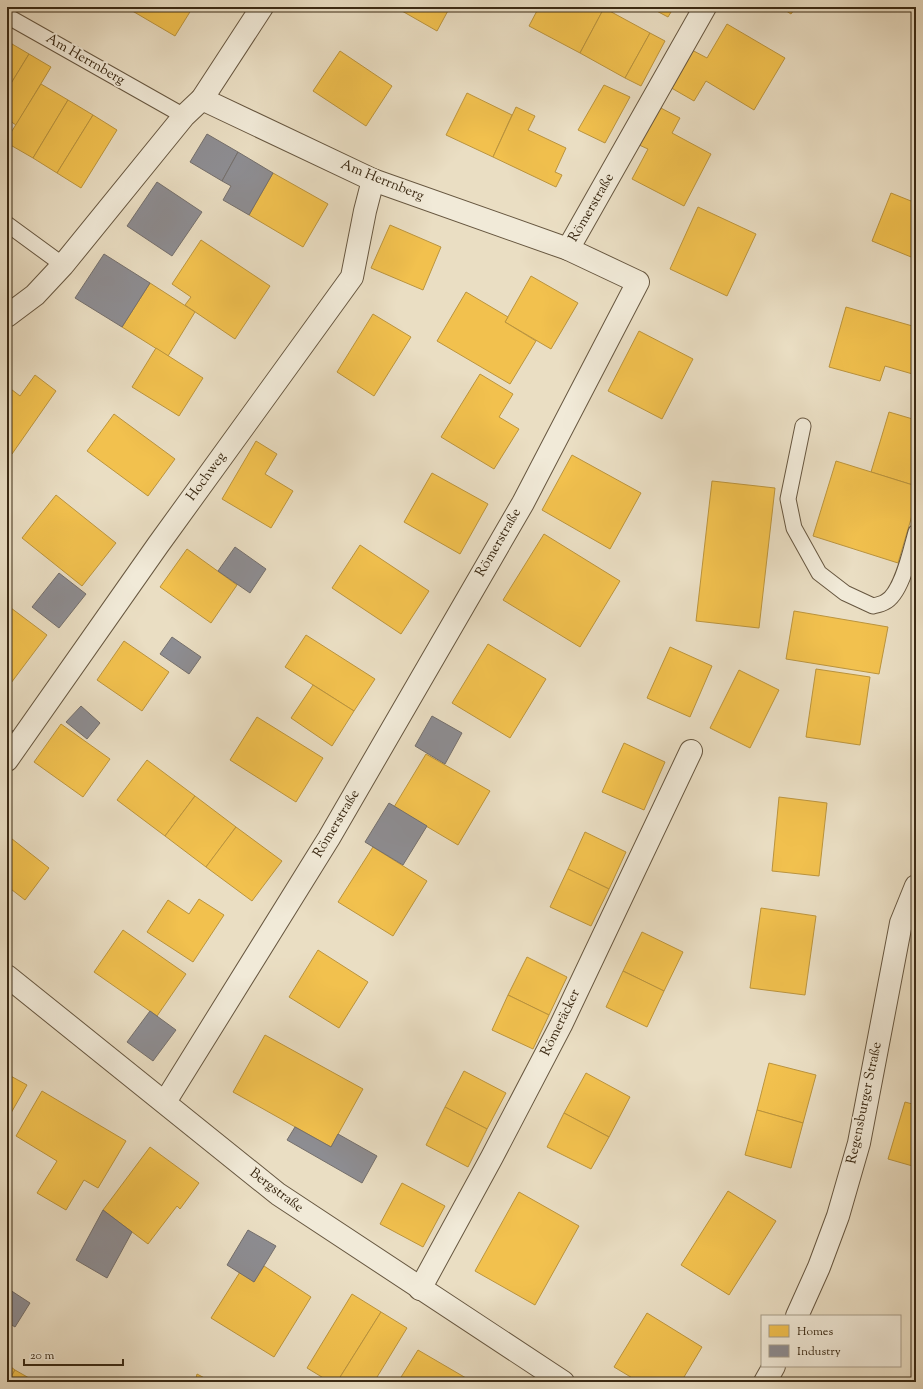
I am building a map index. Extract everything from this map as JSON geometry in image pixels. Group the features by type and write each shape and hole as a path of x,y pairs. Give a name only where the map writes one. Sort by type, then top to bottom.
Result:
{"street":[{"path":"7,316 35,295 63,265 184,116 202,98 262,7"},
{"name":"Römerstraße","path":"165,1102 329,838 523,503 638,282 568,250 705,7"},
{"name":"Am Herrnberg","path":"202,98 373,180 568,250"},
{"name":"Hochweg","path":"7,760 158,545 352,277 365,211 373,180"},
{"name":"Römeräcker","path":"420,1289 492,1157 561,1025 691,751"},
{"name":"Regensburger Straße","path":"798,1315 819,1267 838,1216 859,1143 901,923 916,886"},
{"name":"Bergstraße","path":"7,976 278,1194 562,1382"},
{"path":"765,1382 773,1367"}],"lane":[{"name":"Am Herrnberg","path":"7,16 184,116"},
{"path":"7,224 63,265"},
{"path":"803,426 788,499 794,528 819,573 845,593 873,606 886,602 895,593 901,582 916,532"}],"building: Homes":[{"path":"131,7 193,7 175,36 129,9"},
{"path":"395,7 450,7 437,31"},
{"path":"539,7 604,8 580,53 529,26"},
{"path":"649,7 674,7 668,17"},
{"path":"780,7 796,7 791,14"},
{"path":"604,8 650,33 625,78 580,53"},
{"path":"727,24 785,58 754,110 706,81 694,101 668,86 690,49 707,58"},
{"path":"650,33 665,41 641,86 625,78"},
{"path":"7,41 29,54 7,90"},
{"path":"340,51 392,86 366,126 313,91"},
{"path":"29,54 51,67 16,125 7,119 7,90"},
{"path":"41,84 68,100 33,158 7,143 7,139"},
{"path":"604,85 630,97 605,143 578,130"},
{"path":"467,93 512,115 493,157 446,135"},
{"path":"68,100 93,115 57,173 33,158"},
{"path":"657,106 680,118 672,133 711,154 684,206 632,179 648,149 637,144"},
{"path":"516,107 535,116 528,130 566,148 555,172 562,175 556,187 493,157"},
{"path":"93,115 117,130 81,188 57,173"},
{"path":"273,173 328,204 303,247 249,215"},
{"path":"891,193 916,203 916,259 872,241"},
{"path":"698,207 756,234 727,296 670,269"},
{"path":"390,225 441,247 423,290 371,268"},
{"path":"201,240 270,286 235,339 185,305 191,297 172,284"},
{"path":"531,276 578,303 551,349 505,322"},
{"path":"150,283 195,312 168,356 122,327"},
{"path":"466,292 508,317 505,322 536,341 510,384 437,341"},
{"path":"846,307 916,327 916,375 885,366 880,381 829,367"},
{"path":"373,314 411,337 374,396 337,372"},
{"path":"639,331 693,359 662,419 608,391"},
{"path":"156,348 203,378 179,416 132,387"},
{"path":"480,374 513,394 499,417 519,429 494,469 441,437"},
{"path":"35,375 56,391 12,454 7,451 7,386 20,396"},
{"path":"889,412 916,420 916,486 871,472"},
{"path":"114,414 175,459 148,496 87,451"},
{"path":"256,441 277,454 265,474 293,491 271,528 222,499"},
{"path":"572,455 641,493 610,549 542,510"},
{"path":"836,461 916,486 916,502 898,563 813,536"},
{"path":"432,473 488,504 460,554 404,522"},
{"path":"712,481 775,488 759,628 696,621"},
{"path":"56,495 116,543 82,586 22,538"},
{"path":"544,534 620,581 580,647 503,600"},
{"path":"360,545 429,591 401,634 332,588"},
{"path":"187,549 237,585 211,623 160,587"},
{"path":"7,605 47,635 8,687 7,686"},
{"path":"794,611 888,627 879,674 786,659"},
{"path":"306,635 375,679 354,711 285,667"},
{"path":"124,641 169,672 142,711 97,680"},
{"path":"488,644 546,679 510,738 452,703"},
{"path":"670,647 712,666 690,717 647,698"},
{"path":"816,669 870,677 860,745 806,737"},
{"path":"739,670 779,690 750,748 710,728"},
{"path":"313,685 354,711 332,746 291,718"},
{"path":"257,717 323,758 296,802 230,760"},
{"path":"61,724 110,759 83,797 34,762"},
{"path":"624,743 665,762 644,810 602,792"},
{"path":"426,754 490,791 458,845 394,807"},
{"path":"147,760 195,796 165,836 117,800"},
{"path":"195,796 236,827 206,867 165,836"},
{"path":"779,797 827,803 819,876 772,871"},
{"path":"236,827 282,861 252,901 206,867"},
{"path":"585,832 626,852 609,889 568,869"},
{"path":"7,835 49,868 25,900 7,886"},
{"path":"373,847 427,881 393,936 338,902"},
{"path":"568,869 609,889 591,926 550,907"},
{"path":"199,899 224,915 193,962 147,932 168,900 189,914"},
{"path":"761,908 816,916 805,995 750,988"},
{"path":"123,930 186,974 157,1016 94,972"},
{"path":"642,932 683,952 664,991 623,971"},
{"path":"318,950 368,982 339,1028 289,997"},
{"path":"527,957 567,977 549,1015 508,995"},
{"path":"623,971 664,991 647,1027 606,1007"},
{"path":"508,995 549,1015 533,1049 492,1030"},
{"path":"265,1035 363,1089 331,1147 233,1092"},
{"path":"769,1063 816,1075 803,1123 757,1110"},
{"path":"464,1071 506,1093 487,1129 445,1107"},
{"path":"586,1073 630,1097 609,1137 564,1113"},
{"path":"7,1074 27,1085 7,1120"},
{"path":"42,1091 126,1141 98,1188 84,1180 66,1210 37,1193 57,1161 16,1136"},
{"path":"905,1102 916,1105 916,1167 888,1159"},
{"path":"445,1107 487,1129 468,1167 426,1145"},
{"path":"757,1110 803,1123 791,1168 745,1155"},
{"path":"564,1113 609,1137 591,1169 547,1147"},
{"path":"150,1147 199,1183 180,1209 177,1206 148,1244 103,1210"},
{"path":"402,1183 445,1206 423,1247 380,1224"},
{"path":"728,1191 776,1221 729,1295 681,1265"},
{"path":"519,1192 579,1226 535,1305 475,1271"},
{"path":"264,1266 311,1297 274,1357 211,1318 240,1272 254,1282"},
{"path":"352,1294 381,1312 337,1382 330,1382 307,1368"},
{"path":"381,1312 407,1328 374,1382 337,1382"},
{"path":"647,1313 702,1347 681,1382 639,1382 614,1367"},
{"path":"418,1350 466,1378 463,1382 398,1382"},
{"path":"7,1364 15,1370 8,1382 7,1382"},
{"path":"15,1370 36,1382 8,1382"},
{"path":"197,1374 212,1382 195,1382"},
{"path":"39,1378 46,1382 37,1382"}],"building: Industry":[{"path":"207,134 238,152 222,181 190,162"},
{"path":"238,152 273,173 249,215 223,200 231,186 222,181"},
{"path":"157,182 202,212 172,256 127,226"},
{"path":"104,254 150,283 122,327 75,298"},
{"path":"235,547 266,569 250,593 218,571"},
{"path":"59,573 86,594 59,628 32,607"},
{"path":"172,637 201,657 189,674 160,654"},
{"path":"81,706 100,723 87,739 66,722"},
{"path":"432,716 462,733 445,764 415,746"},
{"path":"7,727 13,731 7,739"},
{"path":"389,803 427,826 403,865 365,842"},
{"path":"150,1011 176,1030 153,1061 127,1042"},
{"path":"295,1127 331,1147 338,1134 377,1156 362,1183 287,1140"},
{"path":"103,1210 132,1232 107,1278 76,1260"},
{"path":"248,1230 276,1246 254,1282 227,1265"},
{"path":"7,1288 30,1303 15,1327 7,1322"}]}
